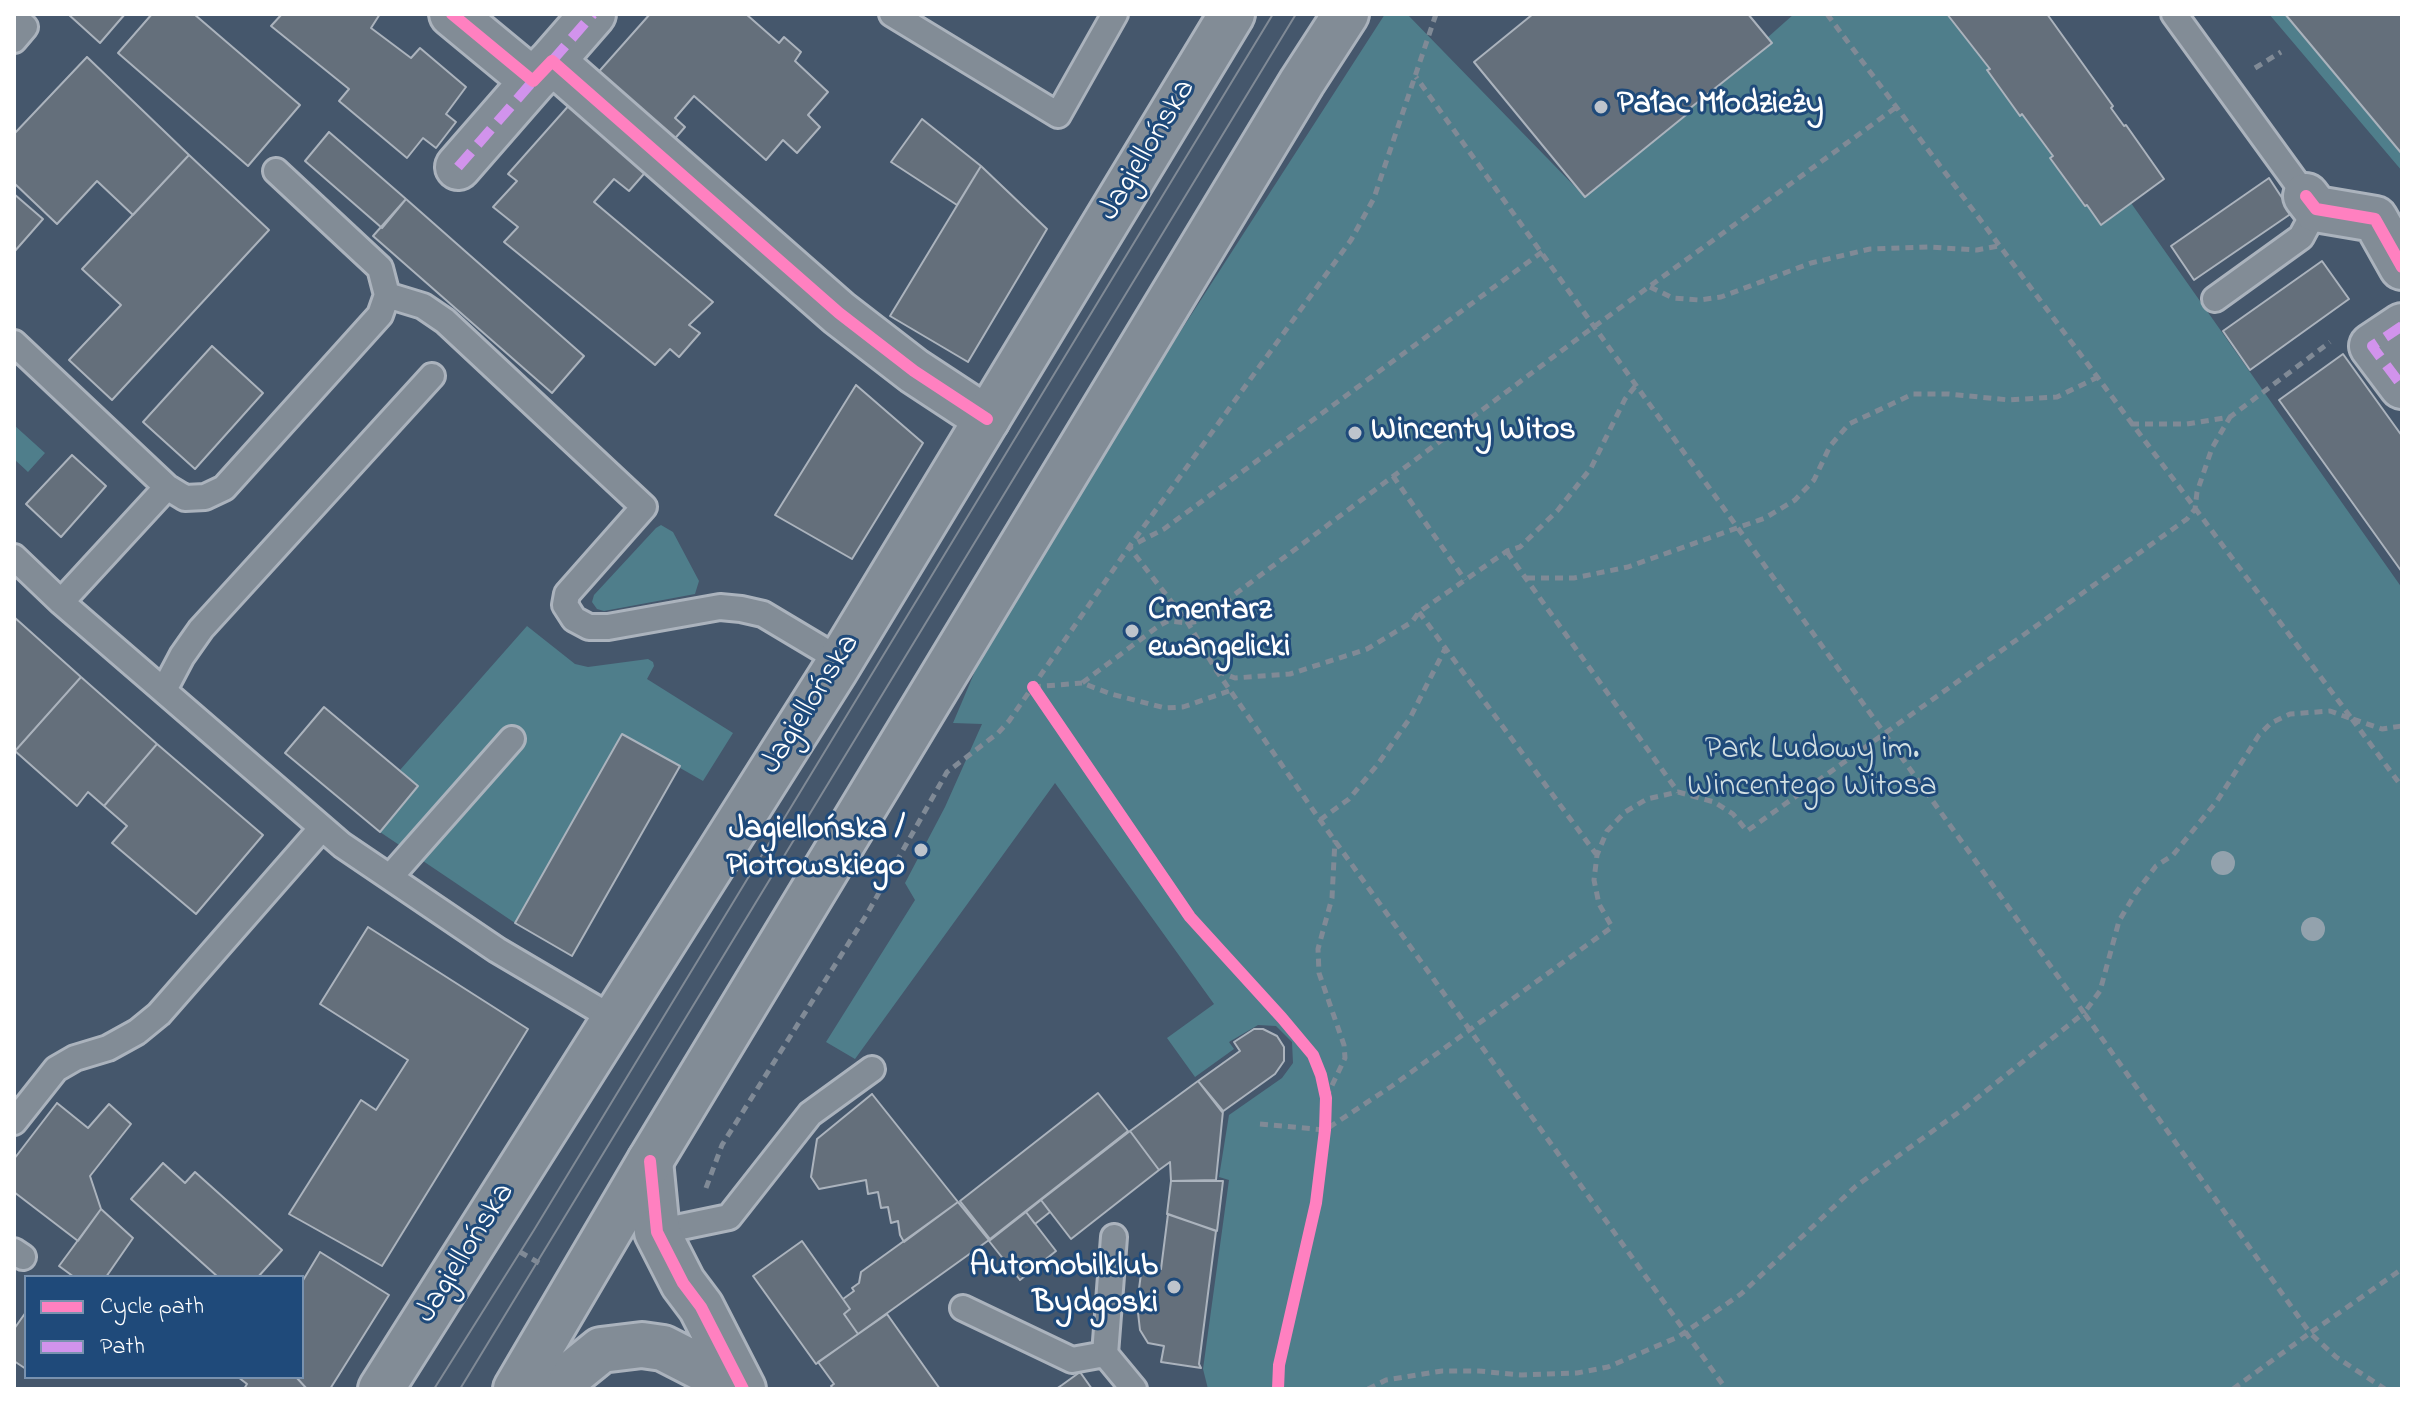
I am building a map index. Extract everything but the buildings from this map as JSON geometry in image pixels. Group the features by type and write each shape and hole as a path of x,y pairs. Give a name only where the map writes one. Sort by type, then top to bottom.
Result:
{"main road":[{"path":"452,14 543,71 839,313 914,371 987,419"},
{"path":"458,167 593,14"},
{"name":"Jagiellońska","path":"381,1389 840,660 1232,14"},
{"path":"516,1389 650,1161 1346,14"},
{"path":"2311,202 2375,219 2402,267"},
{"path":"2387,336 2402,386"},
{"path":"650,1161 657,1232 683,1283 701,1307 743,1389"},
{"path":"553,1389 601,1350 642,1345 663,1348 743,1389"}],"lane":[{"path":"892,14 1058,115 1115,14"},
{"path":"2174,14 2311,202 2301,237 2215,299"},
{"path":"14,17 25,27 14,40"},
{"path":"14,343 167,487 185,498 205,497 224,488 380,315 387,295 380,268 276,171"},
{"path":"387,295 423,306 445,321 644,507 567,594 565,605 574,619 589,627 608,627 720,607 741,609 763,614 840,660"},
{"path":"164,690 201,629 432,376"},
{"path":"61,602 167,487"},
{"path":"17,566 164,690 321,829 497,950 614,1019"},
{"path":"390,877 512,739"},
{"path":"14,1122 56,1069 75,1058 108,1048 137,1032 159,1014 321,829"},
{"path":"657,1232 729,1217 810,1114 872,1069"},
{"path":"1114,1237 1105,1354 1134,1389"},
{"path":"963,1308 1072,1360 1105,1354"}],"path":[{"path":"706,1185 722,1145 867,914 947,772 998,733 1033,687 1129,547 1351,240 1374,198 1436,14"},
{"path":"1827,14 2402,787"},
{"path":"1416,77 2310,1333 2336,1357 2385,1389"},
{"path":"1082,683 1160,625 1168,621 1199,621 1895,108"},
{"path":"1650,286 1673,298 1699,300 1734,292 1811,263 1870,249 1977,250 1998,246"},
{"path":"1129,547 1164,529 1542,252"},
{"path":"1260,1124 1325,1130 1392,1086 1612,927 1599,904 1594,880 1597,855 1607,831 1625,812 1647,799 1678,792 1714,802 1733,814 1747,831 2187,519 2195,509 2197,492 2212,448 2230,417 2344,332 2387,336"},
{"path":"1527,578 1574,578 1628,567 1765,518 1795,500 1814,480 1830,446 1849,424 1913,394 2009,400 2057,397 2096,378"},
{"path":"1216,670 1235,678 1290,674 1367,649 1412,622 1419,612 1507,551 1520,547 1537,531 1579,485 1604,446 1625,399 1637,384"},
{"path":"2131,424 2187,424 2230,417"},
{"path":"1393,476 1465,580"},
{"path":"1129,547 1188,623 1230,691 1320,820 1726,1389"},
{"path":"1507,551 1678,792"},
{"path":"1419,612 1597,855"},
{"path":"1320,820 1349,799 1378,764 1410,718 1445,648"},
{"path":"1033,687 1082,683 1165,708 1183,707 1230,691"},
{"path":"1033,687 1041,699"},
{"path":"1368,1389 1386,1380 1442,1371 1521,1375 1577,1373 1608,1367 1687,1332 1741,1294 1856,1186 1962,1110 2084,1013 2100,991 2119,921 2135,894 2156,866 2173,855 2217,801 2259,735 2271,723 2290,714 2330,711 2382,729 2402,726"},
{"path":"1326,1098 1345,1058 1344,1045 1319,973 1318,949 1332,898 1335,839"},
{"path":"1321,1075 1326,1098 1323,1145"},
{"path":"2233,1389 2402,1269"}],"green space":[{"name":"Park Ludowy im. Wincentego Witosa","path":"1385,14 1407,14 1585,197 1771,44 1767,38 1794,14 1947,14 2053,156 2051,159 2084,206 2087,205 2101,224 2131,203 2402,588 2402,1389 1208,1389 1203,1369 1229,1180 1219,1177 1229,1115 1282,1078 1293,1063 1292,1042 1276,1026 1258,1025 1229,1042 1234,1049 1195,1077 1167,1038 1214,1004 1055,783 855,1059 826,1042 915,900 905,883 945,807 982,724 953,723 1001,610"},
{"path":"2269,14 2285,14 2402,154 2402,171"},
{"path":"14,425 45,453 28,472 14,459"},
{"path":"661,525 673,532 699,581 695,594 604,611 597,609 592,602 594,595"},
{"path":"527,626 575,664 588,667 648,659 654,666 647,679 733,733 703,781 622,735 515,923 380,832 418,786 400,770"}],"tram line":[{"path":"434,1389 534,1230 1273,14"},
{"path":"460,1389 1296,14"}],"marked path":[{"path":"552,61 593,14"},
{"path":"458,167 533,81"},
{"path":"2402,326 2372,346 2402,386"}],"cycle path":[{"path":"452,14 533,81 552,61 839,313 914,371 987,419"},
{"path":"2306,196 2316,209 2375,219 2402,267"},
{"path":"1033,687 1190,917 1313,1055 1321,1075 1326,1098 1325,1130 1316,1203 1279,1365 1278,1389"},
{"path":"650,1161 657,1232 683,1283 701,1307 743,1389"}],"place":[{"name":"Pałac Młodzieży","path":"1601,107"},
{"name":"Wincenty Witos","path":"1355,433"},
{"name":"Cmentarz ewangelicki","path":"1132,631"},
{"name":"Jagiellońska / Piotrowskiego","path":"921,850"},
{"name":"Automobilklub Bydgoski","path":"1174,1287"}]}
